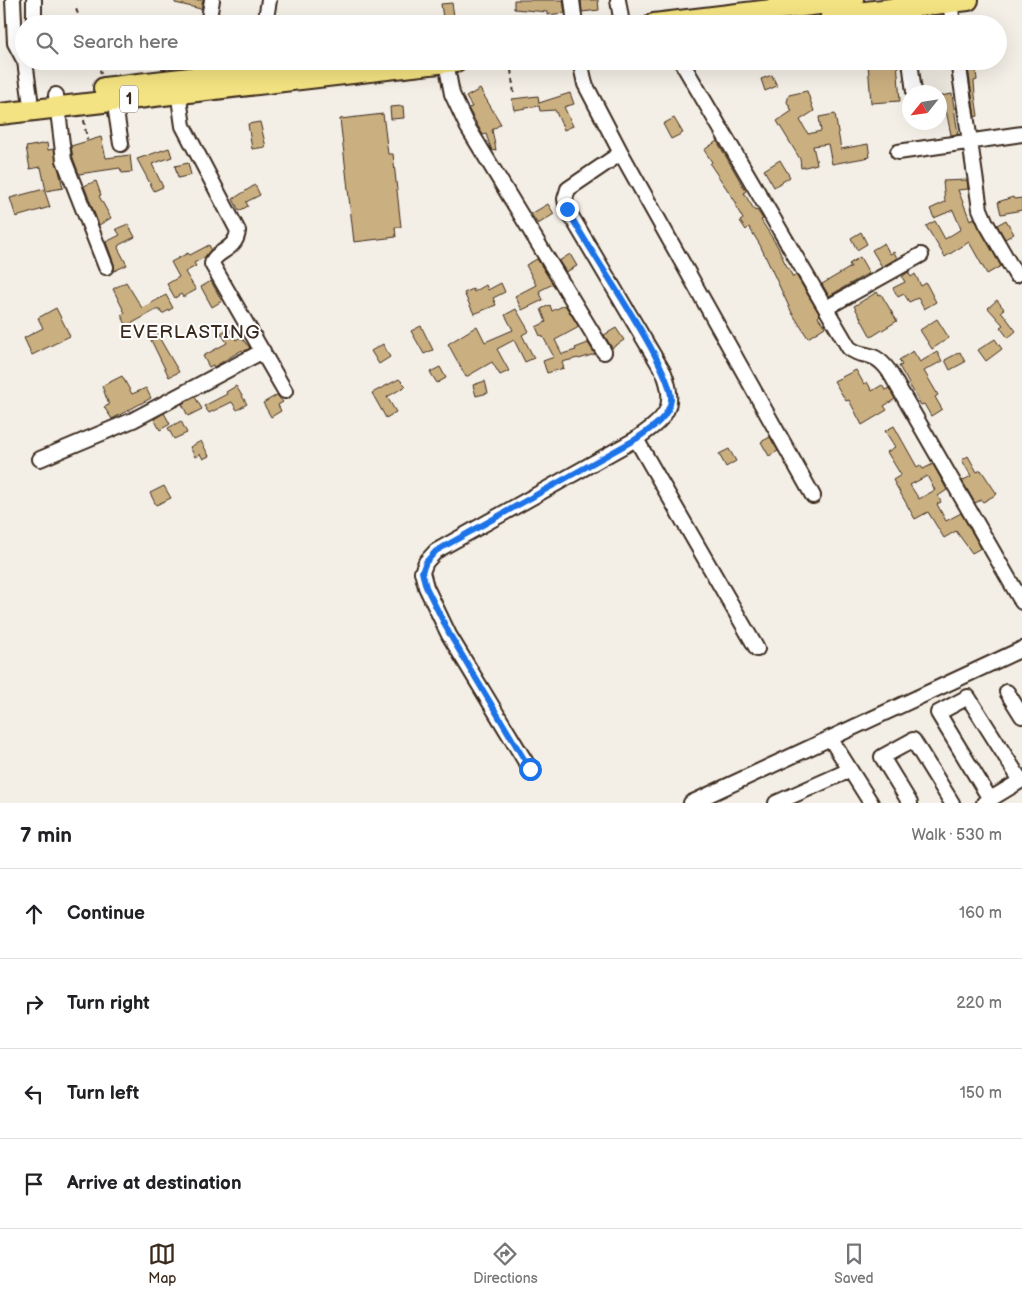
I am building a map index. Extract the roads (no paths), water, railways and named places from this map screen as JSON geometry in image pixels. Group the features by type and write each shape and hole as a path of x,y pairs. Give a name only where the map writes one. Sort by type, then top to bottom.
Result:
{"highway":[{"path":"727,15 853,0"},
{"path":"908,15 959,1"},
{"name":"1","path":"177,87 204,70"},
{"name":"1","path":"0,114 57,101 346,70"},
{"name":"1","path":"0,102 30,98 82,105 114,94"}],"street":[{"path":"210,15 212,0"},
{"path":"266,15 269,0"},
{"path":"572,0 574,15"},
{"path":"618,0 620,15"},
{"path":"15,42 13,1 34,2 34,15"},
{"path":"955,15 959,1"},
{"path":"26,70 30,98"},
{"path":"451,70 452,94 466,126 604,352"},
{"path":"582,70 585,84 621,153 813,496"},
{"path":"686,70 849,348 856,353 875,356 889,371 1022,602"},
{"path":"911,70 913,85"},
{"path":"959,70 980,209 1016,275"},
{"path":"177,87 183,126 238,231 237,238 232,245 214,258 212,264 285,391"},
{"path":"114,94 121,144"},
{"path":"57,101 67,171 106,267"},
{"path":"898,152 1022,134"},
{"path":"530,769 450,635 426,587 422,572 426,562 436,551 636,439 665,415 671,401 670,387 652,350 572,220 565,199 568,189 621,153"},
{"path":"826,308 921,255"},
{"path":"40,459 133,420 263,351"},
{"path":"636,439 757,649"},
{"path":"691,803 1022,649"},
{"path":"1007,692 1022,716"},
{"path":"968,697 1021,781 987,801 938,713 968,697"},
{"path":"830,738 867,802"},
{"path":"910,803 882,757 913,740 952,803"},
{"path":"776,803 850,770"}],"district":[{"name":"EVERLASTING","path":"190,332"}]}
